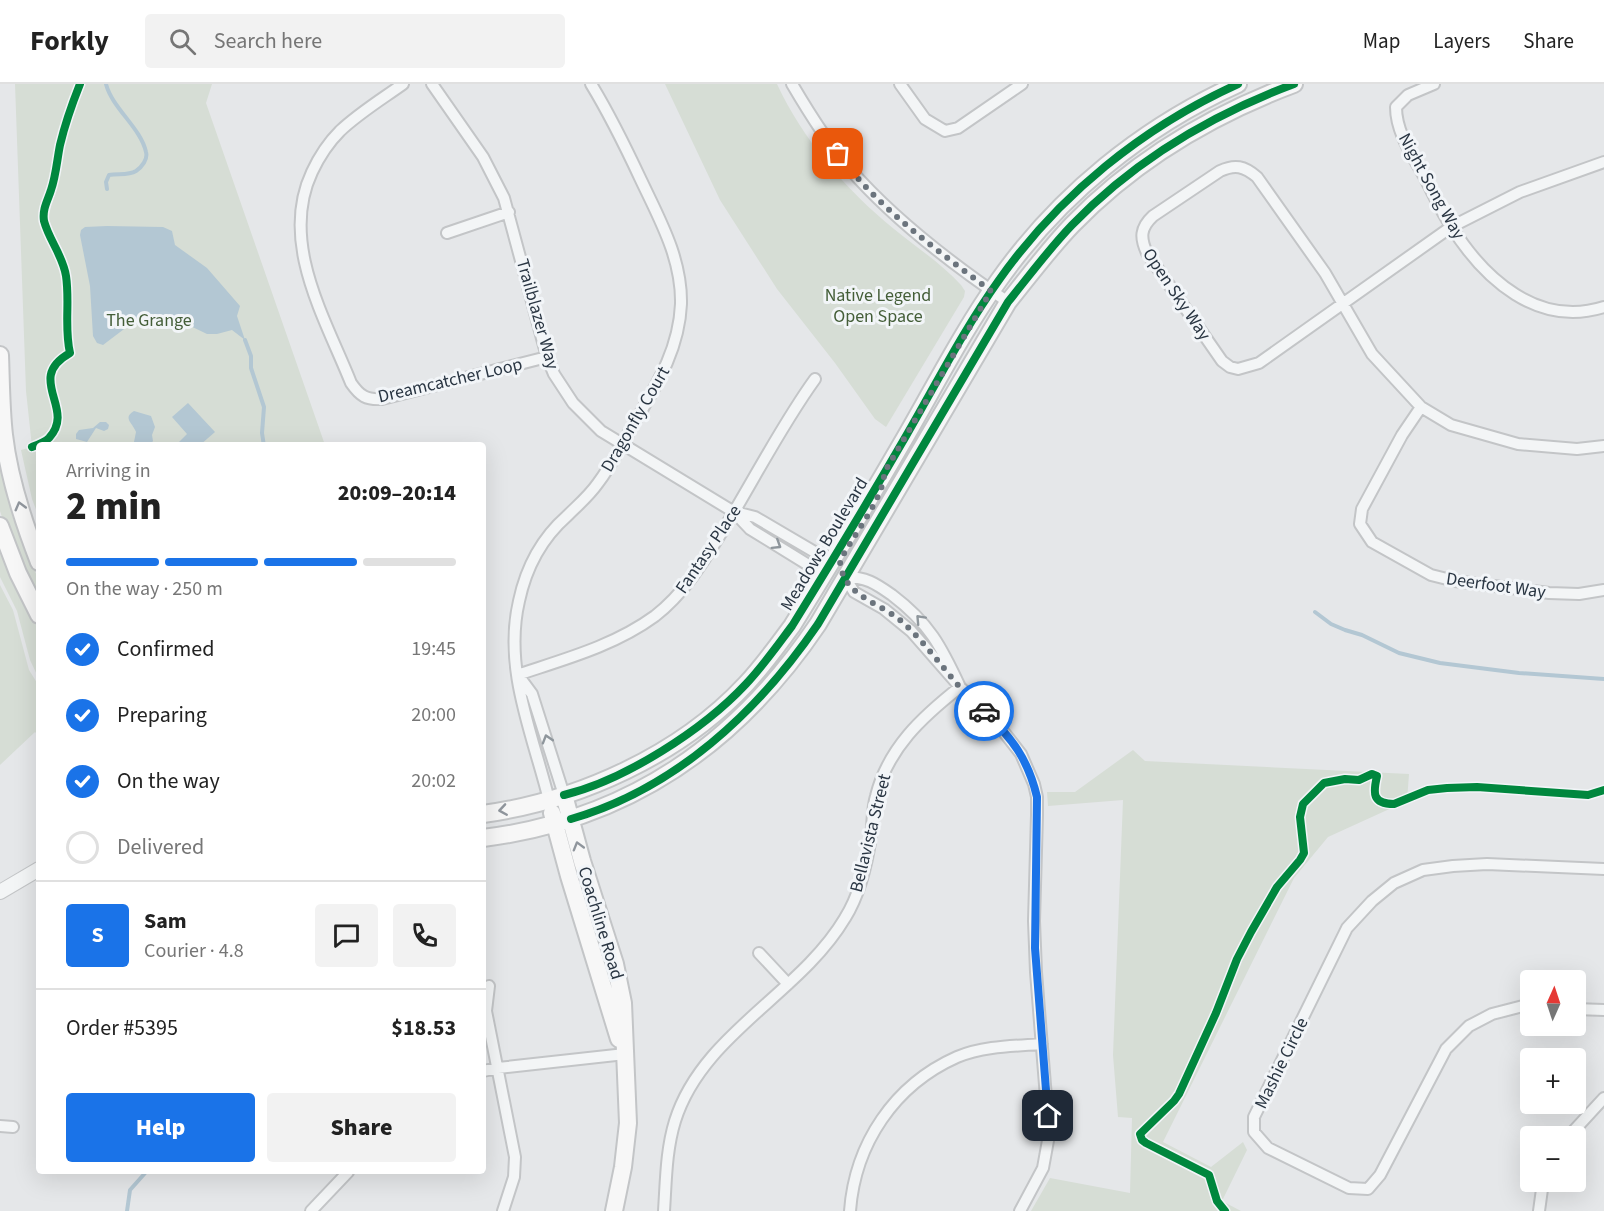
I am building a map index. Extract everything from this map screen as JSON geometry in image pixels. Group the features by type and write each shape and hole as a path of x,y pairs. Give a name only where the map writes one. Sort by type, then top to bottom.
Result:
{"main road":[{"name":"Meadows Boulevard","path":"486,813 556,798 626,771 655,755 704,722 744,686 792,626 991,291 1020,252 1093,177 1166,122 1238,84"},
{"path":"1138,167 1149,150 1178,129 1246,89 1248,84"},
{"name":"Meadows Boulevard","path":"486,838 521,832 607,806 685,764 734,724 774,683 797,655 1008,302 1072,225 1138,167 1166,147 1216,118 1294,84"},
{"path":"0,356 2,417 7,453 25,526 36,554"},
{"path":"845,577 840,561 879,494 884,473"},
{"path":"0,526 18,573 36,609"},
{"name":"Coachline Road","path":"556,798 620,983 628,1123 623,1167 614,1211"}],"street":[{"name":"Dreamcatcher Loop","path":"403,84 352,121 329,143 318,159 303,199 300,236 305,267 351,383 366,399 382,399 546,357"},
{"name":"Trailblazer Way","path":"432,84 495,177 509,212 546,357 573,403 602,431 622,444 734,512 755,517 827,568"},
{"name":"Dragonfly Court","path":"556,798 519,693 515,657 515,621 519,602 531,564 540,547 553,530 599,483 622,444 670,358 679,321 680,288 674,254 667,234 609,113 591,84"},
{"path":"792,84 818,127 848,167 880,201 930,243 1008,302"},
{"path":"900,84 925,119 945,131 958,128 1022,84"},
{"name":"Night Song Way","path":"1434,84 1408,94 1396,107 1401,133 1451,227 1487,272 1517,296 1547,310 1569,312 1604,307"},
{"name":"Open Sky Way","path":"1344,303 1257,177 1241,166 1230,166 1220,171 1180,197 1153,216 1145,224 1141,234 1147,254 1222,361 1238,369 1259,363 1344,303 1451,227 1520,192 1604,162"},
{"path":"447,233 509,212"},
{"path":"1344,303 1372,354 1421,407 1451,425 1518,444 1576,449 1604,446"},
{"name":"Fantasy Place","path":"518,675 607,644 656,615 676,596 692,577 734,512 797,405 815,379"},
{"name":"Deerfoot Way","path":"1421,407 1402,435 1362,509 1360,524 1372,542 1431,575 1455,581 1549,593 1579,594 1604,590"},
{"path":"845,577 854,592 899,619 960,687 1014,742 1028,770 1037,797 1035,930 1048,1116 1043,1168 1020,1211"},
{"path":"845,577 862,577 910,609 926,625 940,646 960,687"},
{"name":"Dragonfly Court","path":"518,675 532,694 556,798"},
{"name":"Bellavista Street","path":"664,1211 670,1142 675,1120 698,1073 711,1057 820,953 847,916 865,865 876,796 889,761 919,721 960,687"},
{"name":"Mashie Circle","path":"1520,1007 1492,1014 1469,1026 1446,1049 1380,1174 1368,1189 1349,1188 1268,1148 1254,1132 1254,1117 1347,928 1372,901 1394,883 1423,870 1453,866 1487,864 1604,869"},
{"path":"0,892 36,871"},
{"path":"759,953 788,984"},
{"path":"489,986 486,1011 515,1157 514,1177 504,1211"},
{"path":"1586,1009 1604,1010"},
{"path":"850,1211 855,1174 870,1136 882,1119 917,1081 934,1069 978,1050 1042,1044"},
{"path":"486,1070 625,1054"},
{"path":"1578,1126 1604,1098"},
{"path":"0,1126 13,1127"},
{"path":"311,1211 346,1174"},
{"path":"1539,1211 1542,1192"}],"green space":[{"name":"The Grange","path":"15,84 212,84 206,103 324,442 36,442 36,509 21,450 32,447 26,391"},
{"name":"Native Legend Open Space","path":"665,84 777,84 800,125 843,181 876,214 946,270 965,291 964,297 886,427 875,419 777,289 720,200"},
{"path":"0,465 13,518 36,574 36,596 7,533 0,511"},
{"path":"0,554 36,626 36,673 30,660 17,611 0,577"},
{"path":"0,585 13,610 29,670 36,681 36,733 0,765"},
{"path":"1133,750 1145,761 1409,774 1407,801 1328,837 1294,878 1163,1142 1211,1167 1243,1142 1247,1150 1222,1201 1241,1211 1031,1211 1050,1178 1130,1193 1132,1118 1118,1117 1113,1055 1123,800 1048,806 1047,792 1075,792"}],"water":[{"path":"85,227 163,227 172,231 175,245 207,268 240,306 237,316 245,340 232,330 207,334 182,322 157,318 132,323 103,345 97,343 93,336 90,286 80,235 81,230"},
{"path":"188,403 215,432 203,442 179,442 187,434 172,417"},
{"path":"134,411 151,416 155,427 152,442 134,442 136,432 129,418"},
{"path":"100,422 106,422 109,425 108,429 104,431 96,428 87,442 76,439 79,430 93,428"}],"waterway":[{"path":"106,84 114,101 143,143 146,155 144,163 136,171 109,175 106,182 107,189"},
{"path":"245,340 251,356 251,368 264,407 263,442"},
{"path":"1315,612 1331,624 1362,635 1399,653 1440,663 1519,673 1604,679"},
{"path":"127,1211 130,1190 144,1174"}],"cycle path":[{"path":"42,442 49,438 56,427 58,416 51,373 57,363 70,353 67,334 66,276 46,228 44,217 62,137 80,84"},
{"path":"564,795 612,778 662,751 708,719 746,684 792,626 878,484 974,318 1023,249 1076,192 1136,142 1203,101 1238,84"},
{"path":"571,819 609,806 679,767 711,743 769,687 818,624 1008,302 1072,225 1121,180 1175,142 1233,110 1294,84"},
{"path":"32,447 36,445"},
{"path":"1225,1211 1217,1201 1209,1175 1146,1143 1140,1134 1179,1094 1216,1013 1237,959 1251,932 1277,887 1304,853 1300,817 1303,804 1324,783 1345,779 1359,780 1372,774 1377,776 1375,792 1378,800 1394,804 1428,790 1447,788 1477,787 1588,795 1604,790"}],"way so far":[{"path":"838,154 880,201 991,291 884,473 883,486 840,561 841,570 854,592 899,619 984,711"}],"route":[{"path":"984,711 1014,742 1021,753 1037,797 1034,921 1048,1116"}]}
